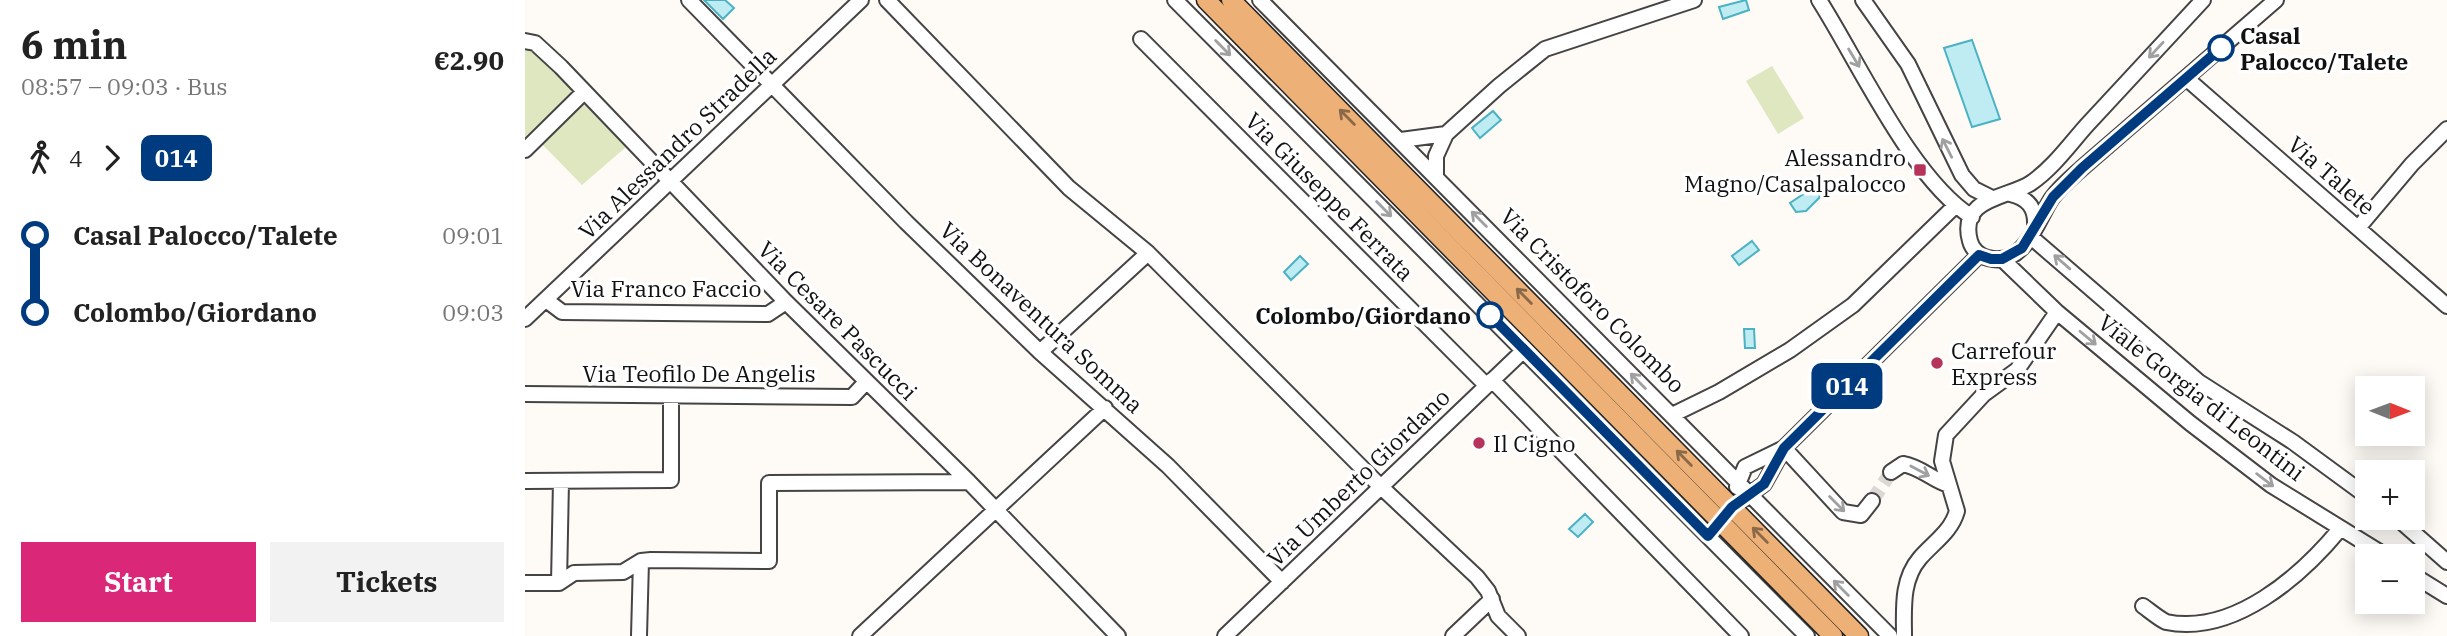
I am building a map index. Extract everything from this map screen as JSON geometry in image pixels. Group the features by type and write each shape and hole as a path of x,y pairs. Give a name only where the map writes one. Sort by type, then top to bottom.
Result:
{"main road":[{"path":"1206,0 1498,295 1714,529 1833,636"},
{"name":"Via Cristoforo Colombo","path":"1231,0 1859,636"}],"street":[{"name":"Via Bonaventura Somma","path":"689,0 907,222 1040,352 1168,466 1282,582"},
{"name":"Via Alessandro Stradella","path":"525,319 861,0"},
{"path":"887,0 1069,188 1148,253 1379,485 1477,577 1492,599 1498,616 1518,636"},
{"path":"1175,0 1523,351 1714,529 1807,636"},
{"name":"Via Cristoforo Colombo","path":"1261,0 1890,636"},
{"path":"1436,176 1436,156 1446,134 1545,49 1694,0"},
{"path":"1819,0 1898,131 1955,205 1972,217"},
{"path":"1863,0 1908,64 1962,175 1974,189 1990,197"},
{"path":"2203,0 2043,173 2010,194 1990,197 1979,206 1972,217 1970,240 1979,255 2002,259 2019,250 2053,197 2082,168 2276,0"},
{"name":"Via Giuseppe Ferrata","path":"1142,39 1741,636"},
{"name":"Via Cesare Pascucci","path":"525,41 535,43 584,92 786,302 969,482 1118,636"},
{"name":"Via Talete","path":"2186,78 2447,306"},
{"path":"525,150 584,92"},
{"path":"2358,228 2412,164 2447,129"},
{"path":"1401,140 1446,134"},
{"path":"2010,194 2022,198 2031,206 2033,232"},
{"path":"1672,415 1719,392 1790,350 1853,305 1955,205"},
{"name":"Viale Gorgia di Leontini","path":"2033,232 2199,382 2294,442 2355,487"},
{"path":"1040,352 1148,253"},
{"path":"1714,529 1732,507 1764,484 1784,448 1979,255"},
{"name":"Viale Gorgia di Leontini","path":"2002,259 2057,312 2251,470 2366,544"},
{"path":"1498,295 1503,328"},
{"name":"Via Franco Faccio","path":"546,300 562,312 603,313 768,314 786,302"},
{"path":"1903,636 1904,601 1910,574 1948,530 1957,511 1941,454 1946,435 1984,394 2017,370 2057,312"},
{"name":"Via Umberto Giordano","path":"1225,636 1379,485 1523,351"},
{"name":"Via Teofilo De Angelis","path":"525,394 671,398 852,397 866,382"},
{"path":"525,481 671,480 671,398"},
{"path":"860,636 1105,408"},
{"path":"1732,507 1738,482 1747,466 1784,448"},
{"path":"1784,448 1843,512 1861,515 1872,501"},
{"path":"1891,472 1903,464 1915,466 1938,482 1949,485"},
{"path":"559,583 561,481"},
{"path":"525,583 559,583 573,573 623,572 641,561 769,561 769,483 969,482"},
{"path":"2143,606 2165,622 2187,628 2211,627 2238,618 2277,596 2307,569 2340,529"},
{"path":"2411,530 2447,562"},
{"path":"639,636 641,561"},
{"path":"2425,582 2447,596"},
{"path":"1453,636 1492,599"}],"green space":[{"path":"525,41 633,141 582,185 537,139 525,150"},
{"path":"1772,66 1804,118 1778,134 1746,81"}],"water":[{"path":"704,0 725,0 734,8 723,19"},
{"path":"1746,0 1749,10 1723,19 1719,7"},
{"path":"1972,40 2000,119 1972,127 1944,48"},
{"path":"1493,111 1501,120 1480,138 1472,128"},
{"path":"1814,187 1820,197 1806,211 1796,212 1790,203"},
{"path":"1752,241 1759,250 1739,265 1732,256"},
{"path":"1300,256 1308,264 1291,280 1284,272"},
{"path":"1744,329 1754,329 1755,348 1745,348"},
{"path":"1585,514 1593,522 1578,537 1569,529"}],"tunnel":[{"path":"1872,501 1891,472"}],"bus line":[{"name":"014","path":"1490,315 1708,536 1732,507 1764,484 1784,448 1979,255 2002,259 2022,248 2053,197 2082,168 2221,48"}],"place":[{"name":"Casal Palocco/Talete","path":"2221,48"},
{"name":"Alessandro Magno/Casalpalocco","path":"1920,170"},
{"name":"Colombo/Giordano","path":"1490,315"},
{"name":"Carrefour Express","path":"1937,363"},
{"name":"Il Cigno","path":"1479,443"}]}
